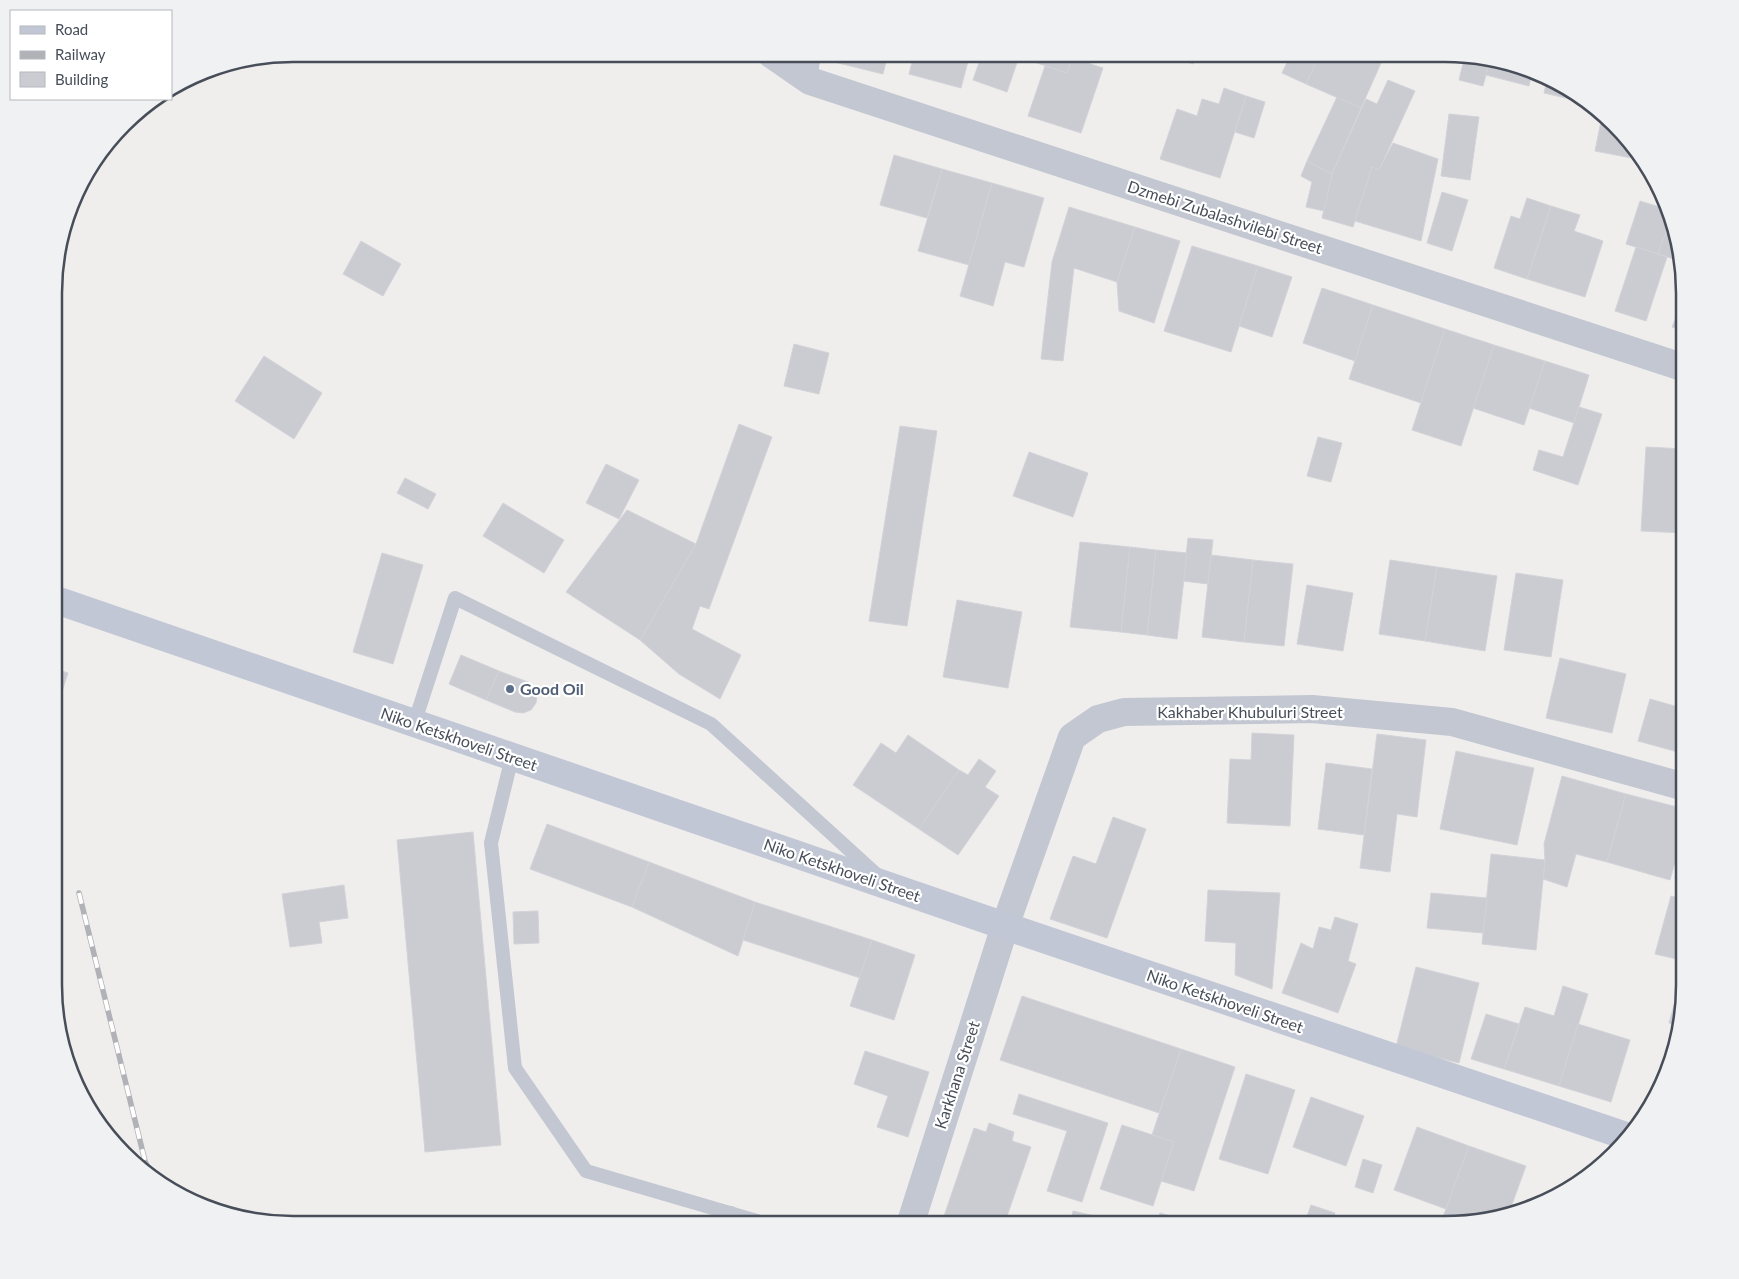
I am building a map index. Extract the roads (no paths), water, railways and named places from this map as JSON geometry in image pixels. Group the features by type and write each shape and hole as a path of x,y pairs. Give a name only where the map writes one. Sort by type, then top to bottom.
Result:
{"main road":[{"name":"Niko Ketskhoveli Street","path":"62,602 1005,926 1622,1135"}],"street":[{"name":"Dzmebi Zubalashvilebi Street","path":"783,62 810,81 1676,365"},
{"name":"Kakhaber Khubuluri Street","path":"1005,926 1072,737 1098,719 1124,712 1312,709 1452,722 1676,784"},
{"name":"Karkhana Street","path":"913,1216 1005,926"}],"lane":[{"path":"810,81 813,62"},
{"path":"414,724 455,598 711,724 891,887"},
{"path":"512,757 491,843 515,1068 586,1171 719,1216"}],"railway":[{"path":"79,893 146,1163"}],"place":[{"name":"Good Oil","path":"510,689"}]}
